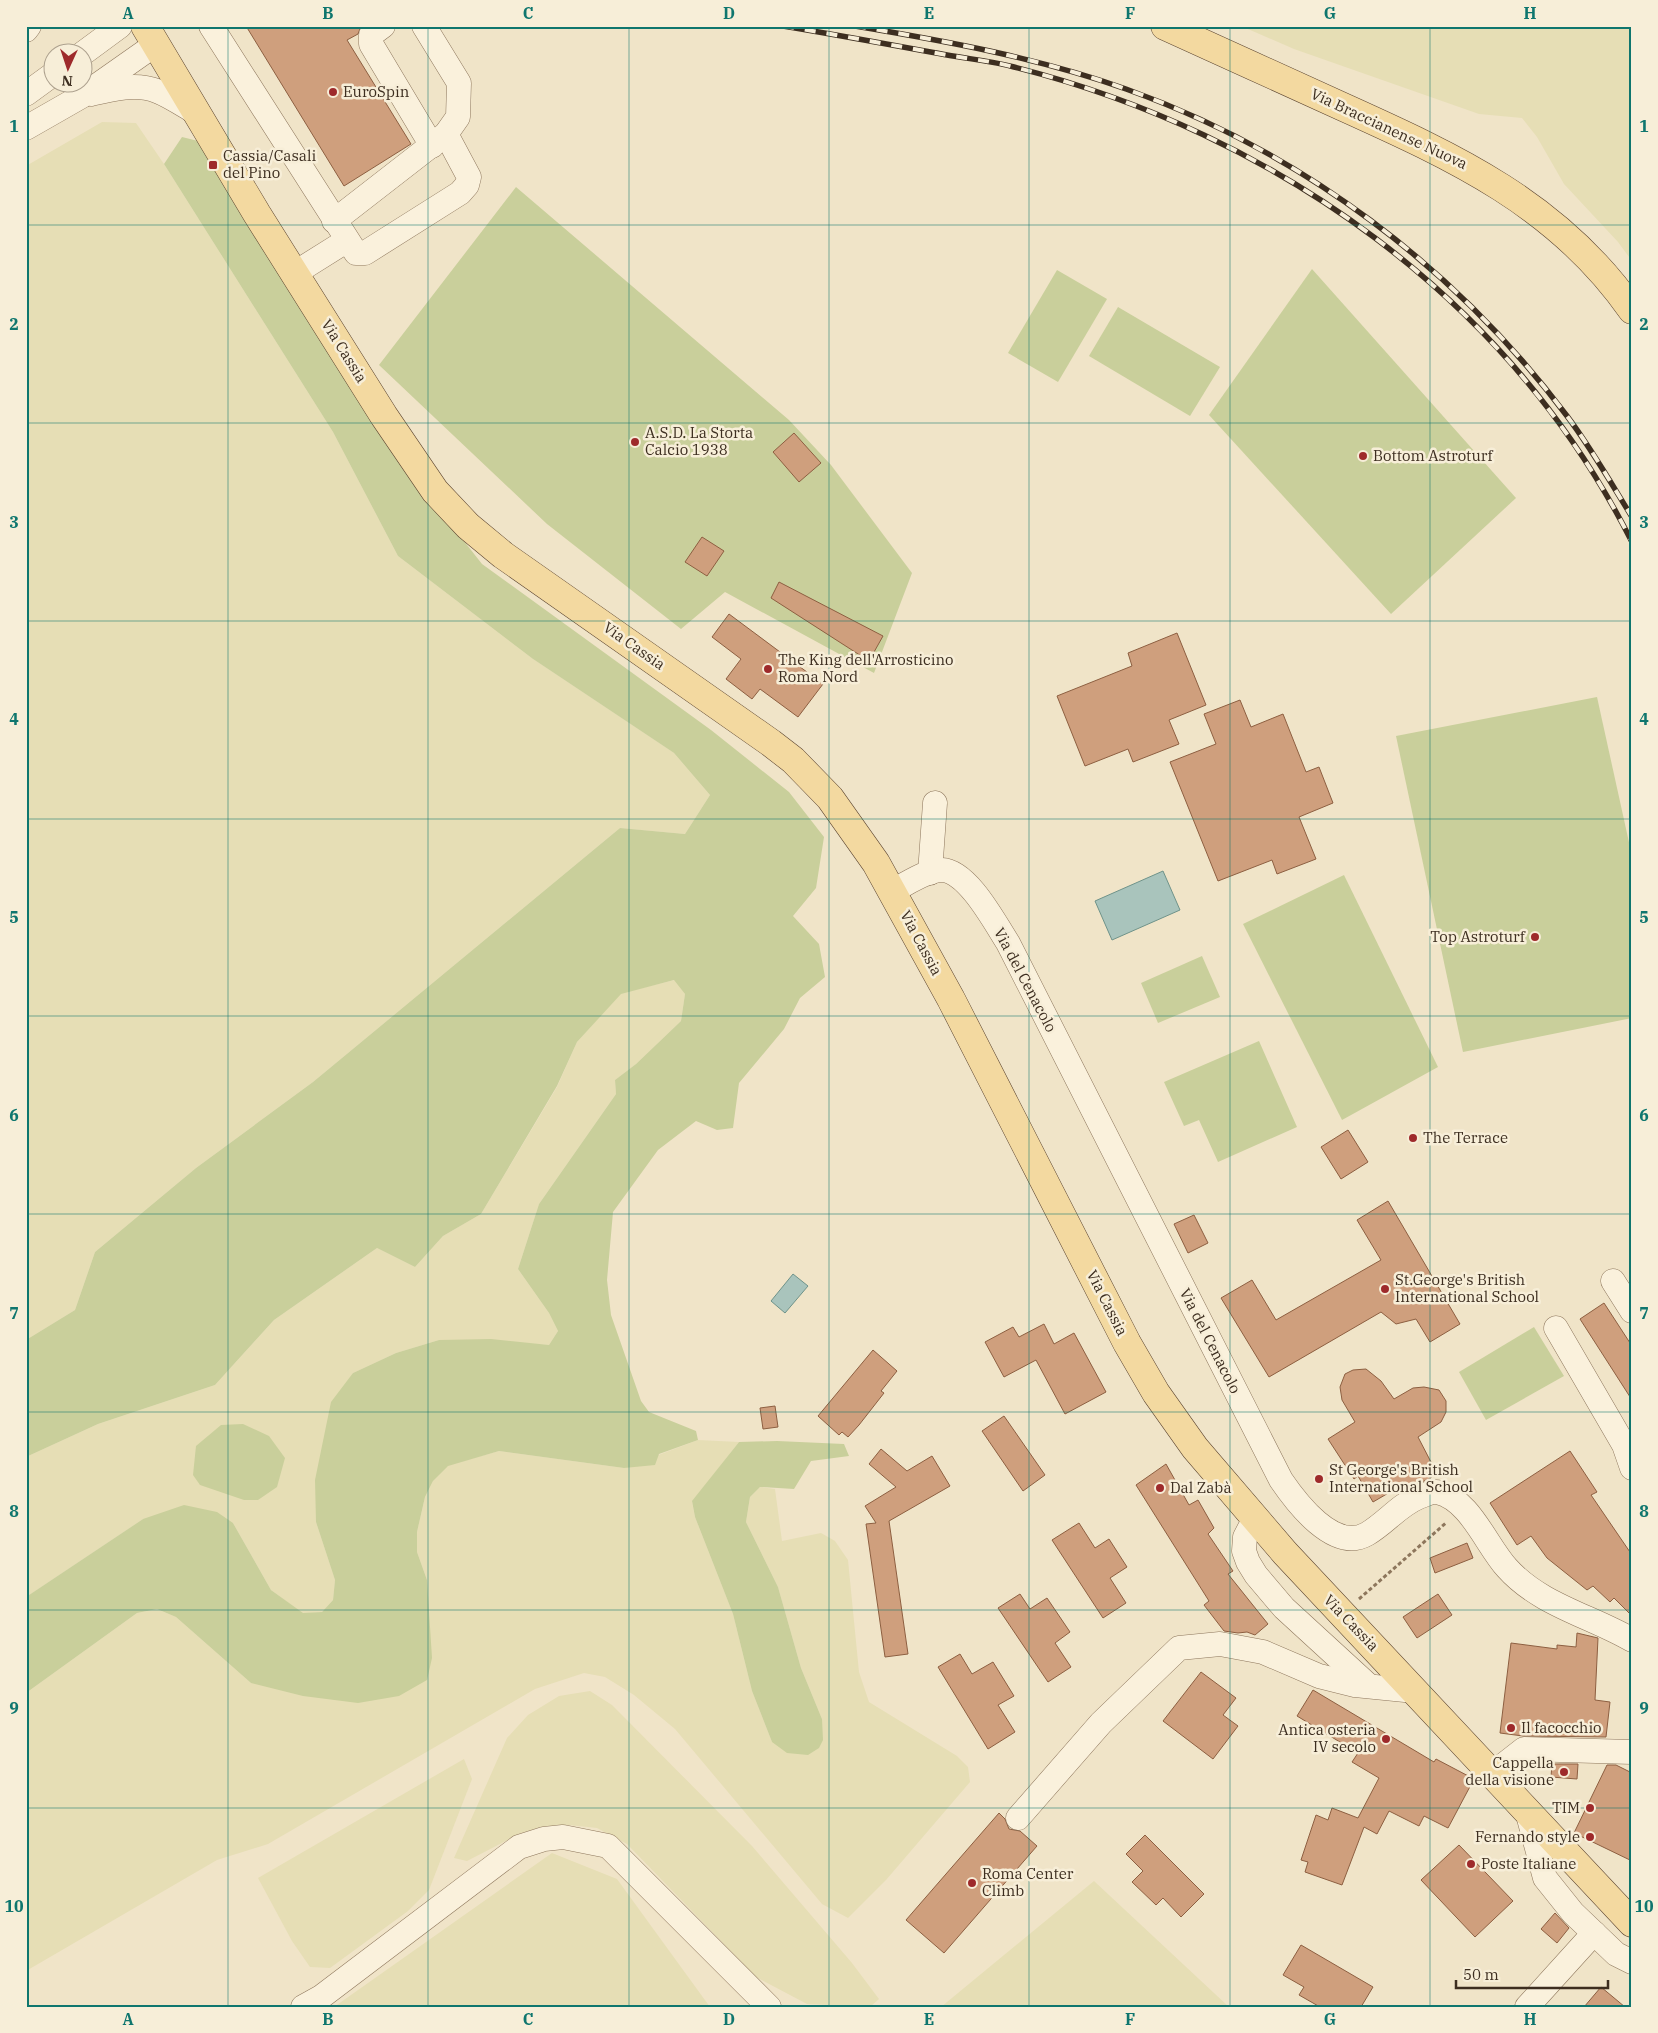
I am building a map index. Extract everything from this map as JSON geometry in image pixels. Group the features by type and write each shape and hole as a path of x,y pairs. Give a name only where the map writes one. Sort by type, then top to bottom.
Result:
{"main road":[{"name":"Via Braccianense Nuova","path":"1165,26 1436,148 1492,180 1545,218 1578,247 1619,292 1632,310"},
{"name":"Via Cassia","path":"144,30 403,446 435,491 453,511 517,566 743,722 792,760 830,798 864,844 892,891 951,998 1132,1351 1156,1393 1194,1448 1254,1520 1632,1923"}],"street":[{"path":"26,30 29,26"},
{"path":"211,26 340,231 356,253 365,253 460,193 467,185 469,177 439,140 371,44 371,35 382,26"},
{"path":"295,273 439,140 458,117 459,83 424,26"},
{"path":"92,50 144,30"},
{"path":"82,96 144,30"},
{"path":"26,94 42,82"},
{"path":"30,117 82,96 112,89 143,88 158,91 195,112"},
{"path":"930,873 935,803"},
{"name":"Via del Cenacolo","path":"892,891 930,873 942,870 952,872 962,878 1008,943 1281,1480 1304,1511 1329,1531 1346,1537 1366,1535 1408,1502 1435,1491 1453,1497 1507,1568 1529,1588 1558,1605 1594,1620 1632,1640"},
{"path":"1613,1281 1632,1311"},
{"path":"1556,1328 1624,1445 1632,1468"},
{"path":"1254,1520 1245,1536 1244,1551 1256,1575 1284,1608 1372,1689"},
{"path":"1018,1818 1101,1723 1179,1648 1220,1644 1263,1652 1320,1676 1372,1689 1415,1691"},
{"path":"1492,1774 1524,1749 1632,1752"},
{"path":"1527,1812 1544,1878 1573,1913 1616,1954 1632,1962"},
{"path":"303,2007 321,1997 519,1847 544,1839 563,1836 608,1846 769,2007"},
{"path":"1527,2007 1594,1933"}],"path":[{"path":"1342,1614 1463,1508"}],"shaded area":[{"path":"1241,26 1632,26 1632,261 1618,242 1564,184 1537,137 1522,118 1479,114 1294,49"},
{"path":"102,122 136,123 164,164 333,432 398,556 533,659 674,753 710,795 685,834 620,828 313,1082 196,1168 95,1252 75,1310 26,1340 26,166"},
{"path":"675,980 685,994 681,1021 636,1064 615,1080 616,1094 539,1204 518,1269 549,1313 558,1331 549,1345 439,1340 396,1353 353,1373 316,1522 335,1580 333,1600 322,1612 303,1614 271,1590 233,1523 143,1519 26,1597 26,1457 98,1424 215,1385 274,1320 377,1248 415,1267 443,1236 481,1214 557,1087 577,1042 621,993"},
{"path":"698,1440 739,1442 692,1502 695,1517 733,1614 752,1691 772,1742 822,1719 801,1668 778,1587 746,1522 750,1497 760,1487 775,1489 782,1541 821,1533 835,1541 848,1560 859,1672 869,1702 957,1756 968,1767 970,1782 886,1880 848,1918 822,1904 675,1729 634,1695 605,1677 584,1673 535,1689 268,1844 217,1860 26,1971 26,1693 137,1613 157,1609 176,1617 251,1683 427,1580 417,1552 417,1532 425,1497 433,1481 448,1465 499,1451 624,1468"},
{"path":"590,1691 612,1705 752,1846 852,1963 879,1999 870,2007 807,2004 756,1977 627,1844 597,1828 569,1825 521,1833 467,1861 454,1858 507,1738 528,1715 559,1696"},
{"path":"464,1759 472,1779 429,1890 408,1911 330,1968 310,1967 292,1941 258,1878"},
{"path":"552,1853 617,1879 710,2007 334,2007"},
{"path":"1094,1881 1229,2007 941,2007"}],"green space":[{"path":"182,137 210,144 445,517 482,564 711,730 789,792 824,837 816,888 793,916 819,944 825,977 800,998 784,1029 739,1083 733,1128 717,1130 696,1121 658,1150 613,1212 607,1280 611,1315 641,1401 649,1412 696,1431 698,1440 659,1454 655,1465 624,1468 499,1451 448,1466 433,1481 425,1497 417,1532 417,1552 427,1580 432,1658 427,1680 399,1696 358,1703 303,1696 251,1683 176,1617 157,1609 137,1613 26,1693 26,1597 143,1519 184,1505 217,1512 233,1523 271,1590 303,1613 322,1612 333,1600 335,1580 316,1522 315,1480 331,1402 353,1373 396,1353 439,1340 491,1339 549,1345 558,1331 549,1313 518,1269 539,1204 616,1094 615,1080 636,1064 681,1021 685,994 674,980 621,994 577,1042 557,1086 481,1214 443,1236 415,1267 377,1248 274,1320 215,1385 98,1424 26,1457 26,1340 75,1310 95,1252 196,1168 313,1082 620,828 685,834 710,795 674,753 533,659 398,556 333,432 164,164"},
{"name":"A.S.D. La Storta Calcio 1938","path":"516,187 789,420 831,465 912,573 874,673 725,592 681,629 547,524 379,365"},
{"name":"Bottom Astroturf","path":"1312,269 1516,498 1391,614 1209,415"},
{"path":"1057,270 1107,299 1058,382 1008,353"},
{"path":"1118,307 1220,367 1190,416 1089,356"},
{"name":"Top Astroturf","path":"1597,697 1632,856 1632,1018 1463,1052 1396,736"},
{"path":"1344,875 1438,1067 1342,1120 1243,924"},
{"path":"1202,956 1220,997 1158,1023 1141,983"},
{"path":"1259,1041 1297,1127 1218,1162 1199,1120 1184,1126 1164,1082"},
{"path":"1534,1327 1564,1376 1486,1420 1459,1372"},
{"path":"243,1424 269,1436 285,1458 277,1487 258,1500 244,1500 200,1485 193,1475 196,1446 221,1425"},
{"path":"777,1441 844,1444 849,1456 811,1461 794,1489 760,1487 750,1497 746,1522 778,1587 801,1668 822,1719 823,1740 819,1748 808,1755 787,1753 772,1742 752,1691 733,1614 695,1517 692,1501 739,1442"}],"water":[{"path":"1163,871 1180,910 1112,940 1095,901"},
{"path":"793,1274 808,1286 785,1313 771,1301"}],"building":[{"name":"EuroSpin","path":"246,26 361,26 358,34 347,40 411,144 344,186"},
{"path":"794,433 821,463 799,482 773,452"},
{"path":"702,537 724,551 707,576 685,562"},
{"path":"779,582 883,636 869,661 771,598"},
{"name":"The King dell'Arrosticino Roma Nord","path":"729,614 823,684 798,717 760,689 752,699 726,679 741,659 712,637"},
{"path":"1177,633 1206,705 1169,720 1179,744 1133,762 1128,749 1085,766 1057,696 1132,666 1128,653"},
{"path":"1240,700 1251,727 1283,714 1306,772 1319,767 1333,803 1299,817 1316,859 1277,874 1272,860 1218,881 1170,762 1216,744 1204,714"},
{"path":"1348,1130 1368,1162 1341,1179 1321,1147"},
{"name":"St.George's British International School","path":"1388,1201 1460,1324 1430,1342 1416,1319 1396,1324 1381,1312 1269,1377 1221,1298 1252,1280 1276,1320 1381,1260 1357,1220"},
{"path":"1194,1215 1208,1243 1188,1253 1174,1224"},
{"path":"1604,1303 1632,1346 1632,1400 1580,1319"},
{"path":"1044,1324 1054,1344 1074,1333 1106,1392 1065,1414 1036,1360 1004,1377 985,1342 1013,1327 1019,1337"},
{"path":"873,1350 897,1371 881,1391 884,1393 859,1425 848,1437 842,1432 839,1435 818,1416"},
{"path":"1366,1369 1381,1381 1394,1399 1413,1388 1424,1387 1439,1390 1446,1401 1446,1412 1441,1422 1418,1437 1432,1464 1431,1478 1403,1490 1397,1488 1373,1502 1358,1476 1354,1479 1328,1439 1355,1422 1342,1400 1340,1387 1345,1374 1353,1370"},
{"path":"775,1406 778,1427 763,1429 760,1408"},
{"path":"1004,1416 1045,1475 1023,1491 982,1431"},
{"path":"881,1449 907,1471 932,1456 950,1486 889,1521 908,1654 885,1657 866,1524 876,1523 865,1506 896,1487 869,1464"},
{"path":"1570,1451 1597,1492 1591,1495 1632,1555 1632,1616 1614,1598 1610,1602 1593,1586 1587,1590 1547,1558 1531,1536 1517,1545 1490,1503"},
{"path":"1166,1464 1189,1505 1198,1500 1214,1528 1208,1534 1233,1571 1228,1574 1268,1624 1255,1635 1247,1632 1224,1631 1204,1605 1209,1601 1136,1485"},
{"path":"1079,1523 1095,1548 1109,1539 1127,1567 1110,1578 1126,1603 1103,1618 1052,1540"},
{"path":"1467,1543 1473,1558 1435,1573 1430,1558"},
{"path":"1020,1594 1030,1609 1047,1598 1070,1632 1055,1643 1071,1667 1048,1682 998,1608"},
{"path":"1438,1594 1452,1615 1417,1638 1403,1617"},
{"path":"1577,1633 1598,1638 1595,1700 1610,1702 1606,1737 1523,1736 1500,1733 1511,1643 1557,1649 1557,1645 1576,1647"},
{"path":"960,1654 972,1674 993,1662 1014,1696 998,1705 1015,1732 988,1749 938,1667"},
{"path":"1201,1672 1236,1698 1223,1715 1238,1726 1213,1759 1163,1721"},
{"path":"1313,1690 1434,1762 1436,1759 1474,1779 1448,1828 1424,1816 1419,1826 1389,1811 1377,1834 1364,1827 1342,1885 1305,1872 1308,1862 1301,1860 1316,1815 1328,1820 1332,1808 1358,1818 1379,1778 1352,1762 1358,1753 1297,1716"},
{"name":"Cappella della visione","path":"1552,1764 1578,1764 1577,1779 1551,1777"},
{"path":"1607,1765 1616,1765 1632,1773 1632,1861 1574,1833"},
{"name":"Roma Center Climb","path":"999,1813 1005,1819 1009,1829 1020,1831 1037,1846 944,1953 906,1920"},
{"path":"1145,1835 1204,1894 1181,1917 1163,1898 1156,1905 1132,1882 1143,1871 1126,1854"},
{"path":"1459,1845 1513,1901 1475,1937 1421,1880"},
{"path":"1555,1913 1569,1928 1557,1943 1541,1929"},
{"path":"1301,1945 1373,1987 1361,2007 1320,2007 1299,1995 1304,1987 1283,1975"},
{"path":"1601,1987 1625,2007 1584,2007"}],"railway":[{"path":"783,26 1006,65 1110,96 1203,135 1292,182 1375,238 1451,302 1520,374 1581,454 1632,542"},
{"path":"855,26 992,51 1060,68 1126,89 1191,115 1253,146 1313,181 1370,220 1425,264 1476,311 1523,362 1567,416 1593,453 1632,517"}],"place":[{"name":"EuroSpin","path":"333,92"},
{"name":"Cassia/Casali del Pino","path":"213,165"},
{"name":"A.S.D. La Storta Calcio 1938","path":"635,442"},
{"name":"Bottom Astroturf","path":"1363,456"},
{"name":"The King dell'Arrosticino Roma Nord","path":"768,669"},
{"name":"Top Astroturf","path":"1535,937"},
{"name":"The Terrace","path":"1413,1138"},
{"name":"St.George's British International School","path":"1385,1289"},
{"name":"St George's British International School","path":"1319,1479"},
{"name":"Dal Zabà","path":"1160,1488"},
{"name":"Il facocchio","path":"1511,1728"},
{"name":"Antica osteria IV secolo","path":"1386,1739"},
{"name":"Cappella della visione","path":"1564,1772"},
{"name":"TIM","path":"1590,1808"},
{"name":"Fernando style","path":"1590,1837"},
{"name":"Poste Italiane","path":"1471,1864"},
{"name":"Roma Center Climb","path":"972,1883"}]}
